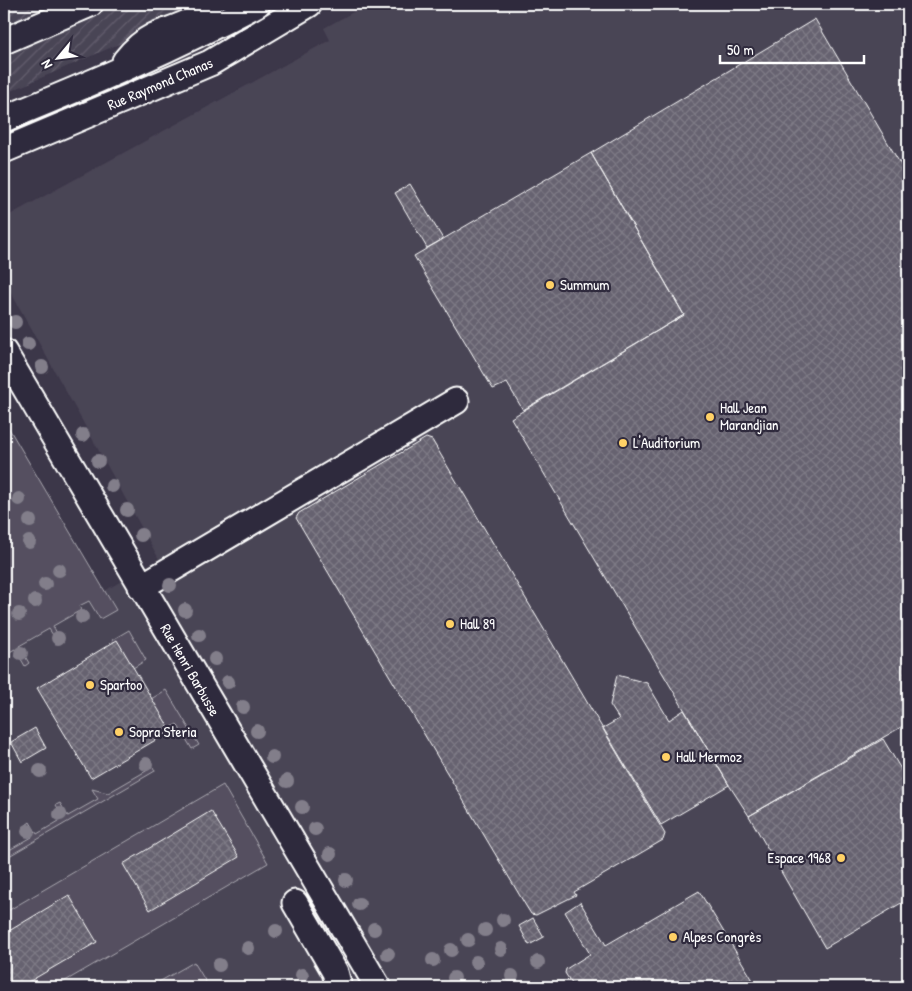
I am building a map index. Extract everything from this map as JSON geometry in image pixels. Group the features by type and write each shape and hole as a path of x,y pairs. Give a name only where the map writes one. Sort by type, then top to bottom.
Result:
{"street":[{"path":"4,41 90,4"},
{"path":"107,76 122,65 133,50 153,36 203,15 209,4"},
{"name":"Rue Raymond Chanas","path":"4,150 210,64 250,12 309,4"},
{"path":"61,126 74,109 214,38 250,12"},
{"path":"4,119 107,76 214,38"},
{"name":"Rue Henri Barbusse","path":"4,352 378,987"},
{"path":"142,587 456,401"},
{"path":"295,903 335,972 339,987"}],"shaded area":[{"path":"4,4 211,4 4,94"},
{"path":"368,4 908,4 908,987 4,987 4,456 89,600 159,559 4,280 4,218 330,40 324,28"},
{"path":"4,420 116,610 100,619 89,601 79,606 81,610 53,626 62,642 59,644 49,629 19,646 29,663 25,666 15,649 4,655"},
{"path":"129,630 146,660 133,668 112,640"},
{"path":"166,690 199,745 192,749 177,724 169,729 151,699"},
{"path":"153,767 155,771 4,859 4,853 32,837 26,825 30,822 37,834 64,818 56,805 60,803 68,816 98,799 92,789 108,793"},
{"path":"223,785 268,863 55,987 4,987 4,913"},
{"path":"194,962 209,987 150,987"}],"building":[{"name":"Hall Jean Marandjian","path":"815,19 908,177 908,723 749,816 511,418 684,315 591,153"},
{"name":"Summum","path":"591,153 684,315 523,410 507,383 493,389 414,256"},
{"path":"410,184 443,239 427,248 395,193"},
{"name":"Hall 89","path":"426,438 432,440 665,834 663,840 574,892 576,895 536,915 531,914 526,906 296,518 299,513"},
{"path":"117,640 171,731 91,778 37,688"},
{"name":"Hall Mermoz","path":"617,675 647,683 669,720 684,710 729,785 661,825 603,728 619,719 610,705"},
{"path":"35,728 46,748 22,762 11,742"},
{"name":"Espace 1968","path":"883,739 908,781 908,899 825,948 749,816"},
{"path":"211,811 239,857 150,910 123,864"},
{"name":"Alpes Congrès","path":"699,891 757,987 574,987 565,973 566,969 590,954 565,912 580,902 606,945"},
{"path":"69,895 97,942 20,987 4,987 4,934"},
{"path":"533,918 544,937 529,945 519,926"}],"place":[{"name":"Summum","path":"550,285"},
{"name":"Hall Jean Marandjian","path":"710,417"},
{"name":"L'Auditorium","path":"623,443"},
{"name":"Hall 89","path":"450,624"},
{"name":"Spartoo","path":"90,685"},
{"name":"Sopra Steria","path":"119,732"},
{"name":"Hall Mermoz","path":"666,757"},
{"name":"Espace 1968","path":"841,858"},
{"name":"Alpes Congrès","path":"673,937"}]}
